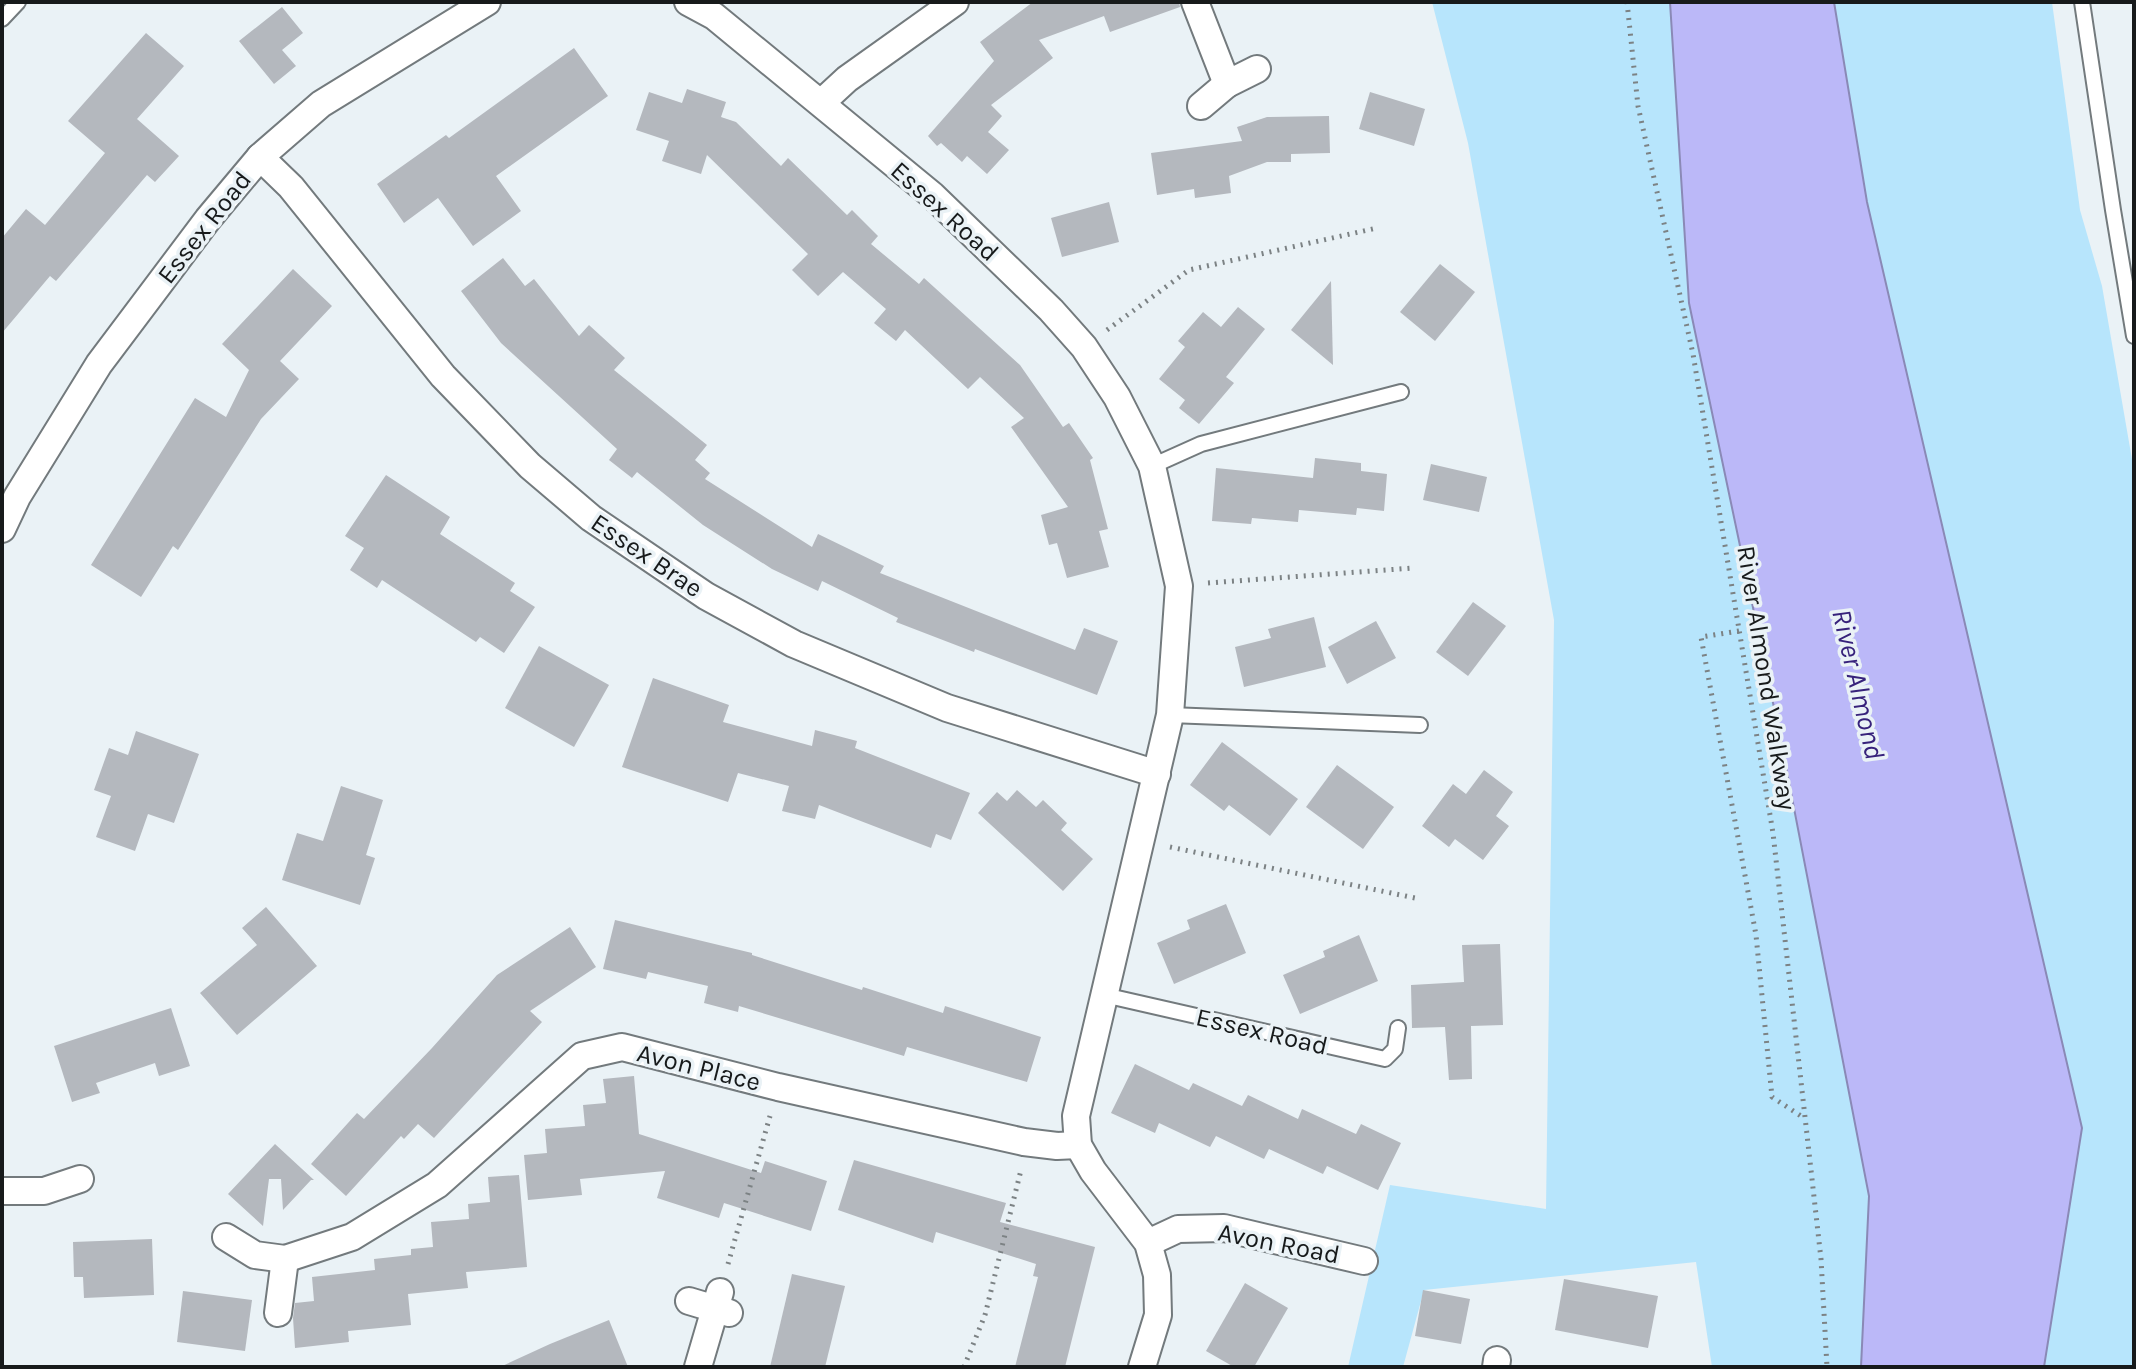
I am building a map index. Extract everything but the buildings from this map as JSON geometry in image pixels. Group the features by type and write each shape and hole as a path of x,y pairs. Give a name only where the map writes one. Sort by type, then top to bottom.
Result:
{"street":[{"name":"Essex Road","path":"2,529 17,497 99,364 208,219 260,157 321,104 487,2"},
{"name":"Essex Road","path":"688,2 714,16 932,195 1051,310 1084,347 1117,397 1152,466 1179,586 1170,715 1076,1116 1078,1145"},
{"path":"821,103 847,79 955,2"},
{"path":"1195,2 1227,84"},
{"path":"1201,106 1227,84 1257,69"},
{"name":"Essex Brae","path":"260,157 291,187 443,376 530,466 591,518 706,596 794,644 947,708 1157,774"},
{"name":"Avon Place","path":"285,1259 352,1237 437,1185 582,1056 622,1047 778,1087 1024,1142 1078,1145"},
{"path":"1078,1145 1093,1171 1148,1243 1157,1275 1158,1315 1142,1367"},
{"path":"2,1191 44,1191 80,1179"},
{"name":"Avon Road","path":"1148,1243 1178,1229 1224,1228 1364,1261"},
{"path":"226,1237 255,1255 285,1259 278,1313"},
{"path":"689,1301 721,1304 698,1367"}],"lane":[{"path":"2,19 18,2"},
{"path":"2082,2 2134,336"},
{"path":"1152,466 1201,444 1401,392"},
{"path":"1170,715 1420,725"},
{"name":"Essex Road","path":"1104,995 1385,1059 1395,1049 1398,1028"}],"path":[{"name":"River Almond Walkway","path":"1627,2 1638,106 1693,354 1773,833 1821,1259 1827,1367"},
{"path":"1084,347 1189,270 1377,228"},
{"path":"1179,586 1413,568"},
{"path":"1739,631 1701,637 1756,935 1772,1097 1805,1118"},
{"path":"1141,841 1415,898"},
{"path":"721,1304 778,1087"},
{"path":"964,1367 985,1315 1020,1178 1024,1142"}],"shaded area":[{"path":"1432,2 1670,2 1689,303 1781,741 1869,1196 1861,1367 1712,1367 1696,1262 1424,1290 1403,1367 1348,1367 1390,1185 1546,1209 1554,620 1468,143"},
{"path":"1834,2 2052,2 2080,210 2102,286 2134,471 2134,1367 2044,1367 2082,1128 1867,202"}],"water":[{"name":"River Almond","path":"1670,2 1834,2 1867,202 2082,1128 2044,1367 1861,1367 1869,1196 1781,741 1689,303"}]}
